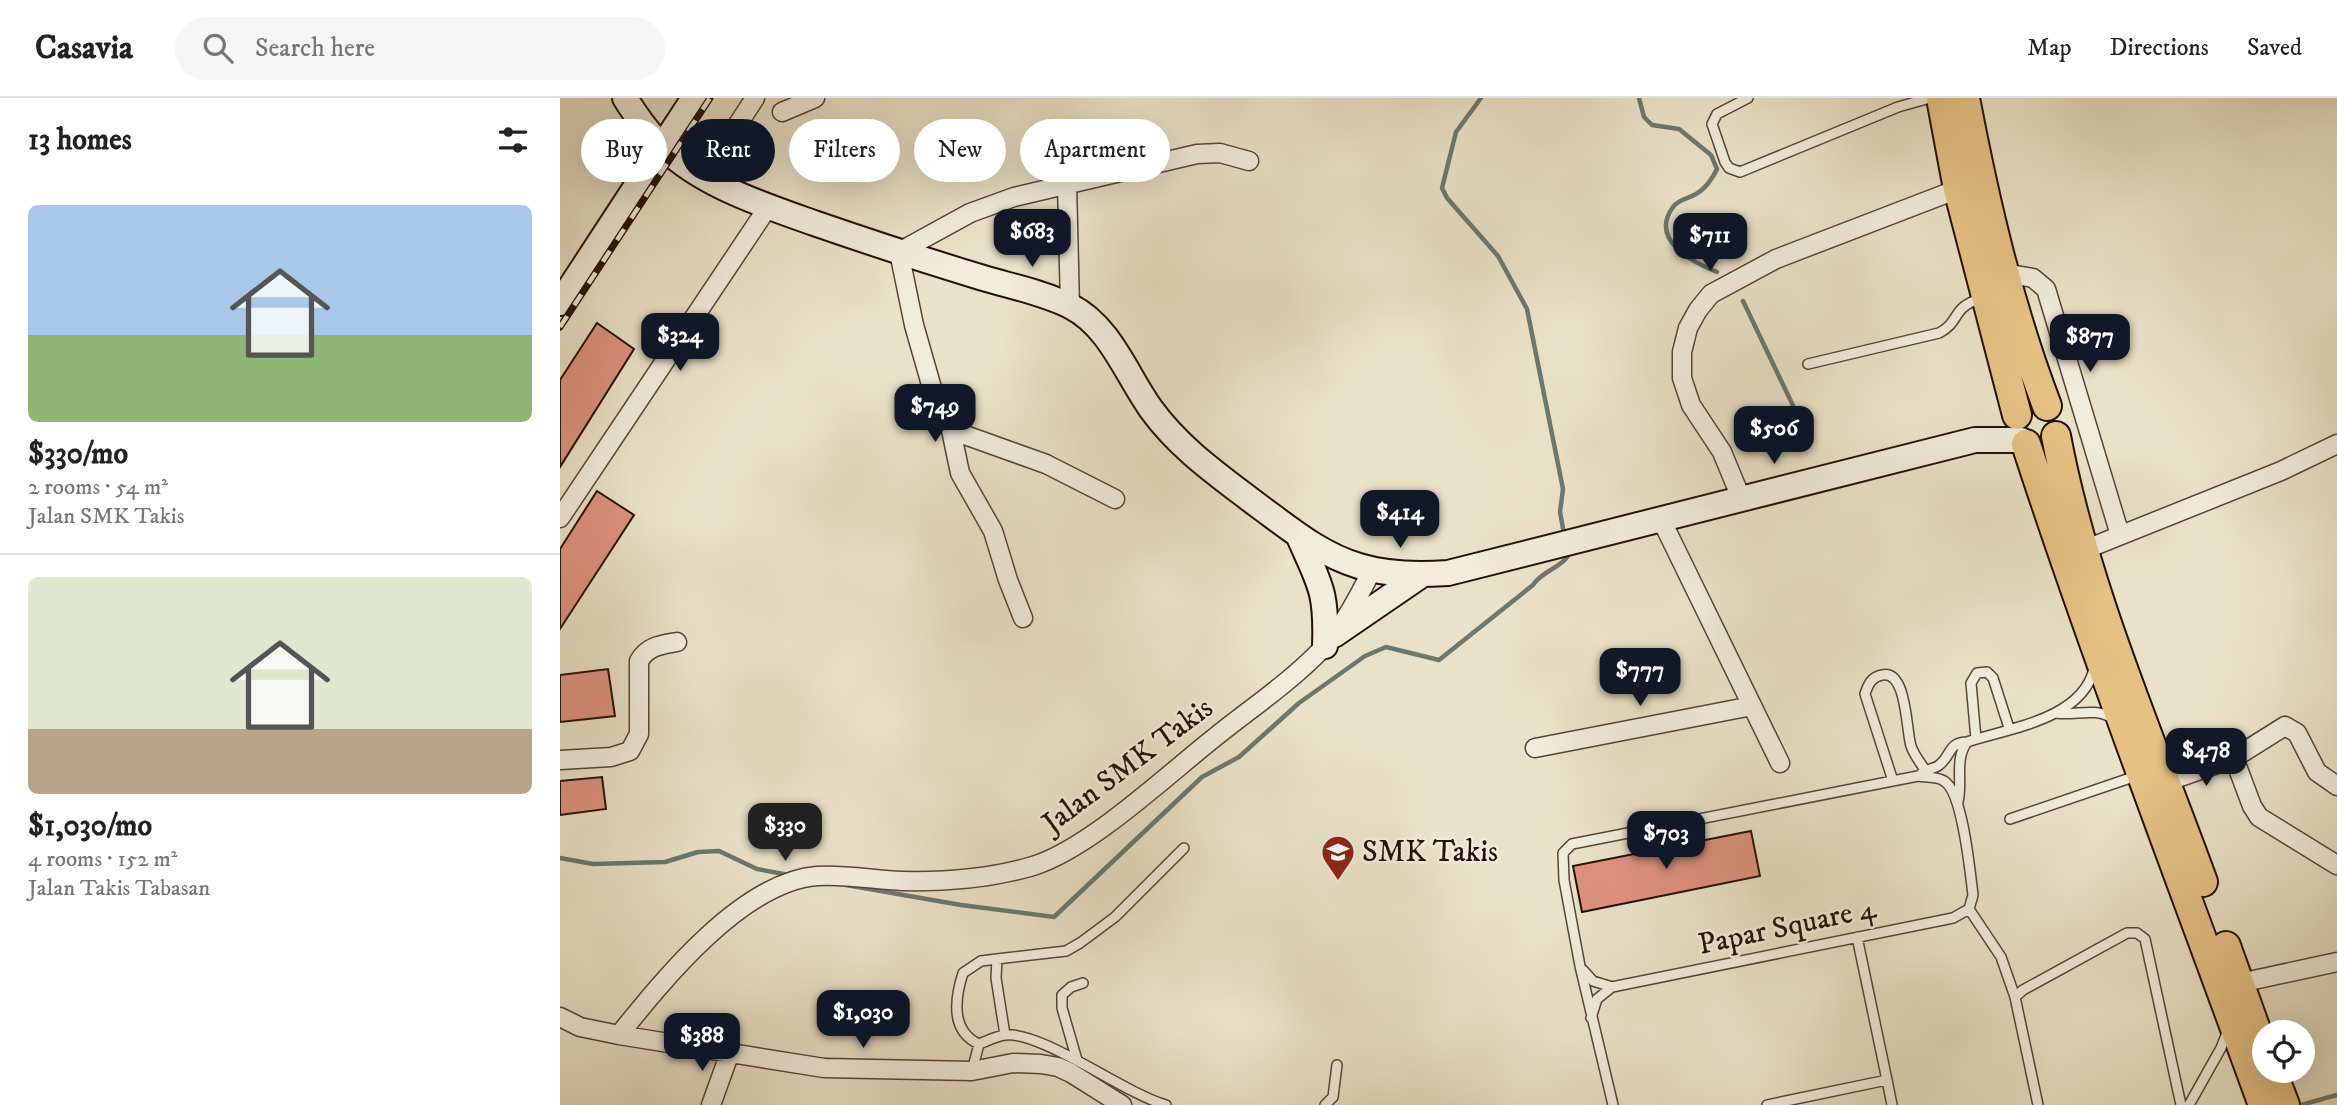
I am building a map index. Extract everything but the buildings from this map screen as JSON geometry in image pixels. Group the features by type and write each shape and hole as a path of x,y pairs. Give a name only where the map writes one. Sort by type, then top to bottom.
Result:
{"main road":[{"path":"625,98 638,119"},
{"path":"667,141 694,98"},
{"path":"1941,98 1958,189 1997,311 2020,430 2122,725 2153,778 2240,983 2253,1020"},
{"path":"717,182 768,206 899,253 1070,306 1097,328 1168,430 1200,461 1298,536 1335,557 1372,570 1423,574 1475,566 1660,517 1975,440 1982,432 2020,430 2039,447 2052,442 2059,422 2057,415 2047,406 1997,311 2004,273 1982,188 1965,98"},
{"path":"560,303 640,182"},
{"path":"2020,430 2027,406 2047,406"},
{"path":"2056,436 2071,509 2132,691 2153,778 2230,1014 2277,1104"},
{"path":"1298,536 1321,583 1329,640 1423,574"},
{"path":"2274,1083 2277,1104"}],"street":[{"path":"741,119 755,98"},
{"path":"782,112 815,98"},
{"path":"1023,618 1007,580 993,531 960,473 951,430 932,388 906,293 899,253 970,213 1066,184 1196,154 1220,153 1249,161"},
{"path":"1066,184 1070,306"},
{"path":"1741,498 1722,452 1691,405 1682,378 1682,352 1688,328 1698,310 1711,295 1776,259 1958,189"},
{"path":"560,518 768,206"},
{"path":"2004,273 2033,278 2046,289 2119,535"},
{"path":"951,430 1046,464 1115,499"},
{"path":"2084,550 2281,471 2337,444"},
{"path":"1660,517 1780,763"},
{"name":"Jalan SMK Takis","path":"619,1035 664,979 698,945 728,919 785,883 818,876 902,881 963,878 1010,872 1057,856 1127,808 1302,668 1329,640 1353,606 1372,570"},
{"path":"560,760 611,757 630,751 639,734 639,661 645,652 656,645 677,642"},
{"path":"1535,748 1752,706"},
{"path":"2153,778 2234,758 2281,728 2290,726 2297,733 2317,772 2337,786"},
{"path":"2234,758 2252,806 2259,817 2337,865"},
{"path":"2240,983 2337,962"},
{"path":"560,1017 580,1027 619,1035 729,1055 824,1068 972,1071 1013,1063 1058,1067 1122,1105"},
{"path":"711,1105 729,1055"}],"lane":[{"path":"1748,98 1717,114 1712,124 1725,162 1734,171 1740,172 1898,102 1930,98"},
{"path":"1808,364 1939,333 1947,329 1962,306 1997,311"},
{"path":"1613,1105 1591,1020 1563,860 1563,853 1572,844 1922,773 1940,764 1953,745 2056,713 2086,690 2098,658"},
{"path":"1958,802 1961,790 1959,755 1971,740 1971,683 1978,673 1987,672 1993,678 2009,728"},
{"path":"1893,781 1865,694 1869,682 1887,674 1896,680 1902,690 1911,746 1922,773 1947,782 1958,802 1973,895 1969,909 2001,957 2015,997 2038,1105"},
{"path":"2056,713 2070,715 2099,712 2122,725"},
{"path":"2010,819 2153,778"},
{"path":"1166,1105 1147,1100 1077,1060 1024,1037 1005,1035 979,1044 968,1039 956,1012 963,972 981,961 1066,951 1115,917 1184,848"},
{"name":"Papar Square 4","path":"1612,987 1953,918 1969,909"},
{"path":"2015,997 2023,990 2127,933 2137,933 2146,939 2181,1105"},
{"path":"1857,937 1892,1105"},
{"path":"997,959 996,978 1005,1035"},
{"path":"1580,965 1593,981 1612,987"},
{"path":"1077,1060 1062,1008 1062,995 1071,987 1083,984"},
{"path":"1591,1020 1597,999 1612,987"},
{"path":"2189,1105 2226,1038 2230,1014"},
{"path":"972,1071 979,1044"},
{"path":"1325,1105 1333,1097 1336,1065"},
{"path":"1766,1105 1887,1080"}],"waterway":[{"path":"1481,98 1456,132 1442,188 1447,198 1498,256 1527,309 1563,489 1560,512 1564,534"},
{"path":"1639,98 1644,117 1652,125 1679,129 1711,155 1717,169 1713,176 1699,192 1673,207 1667,219 1666,230 1670,239 1686,256 1717,272"},
{"path":"1743,301 1810,441"},
{"path":"846,885 961,905 1054,917 1202,777 1239,757 1299,703 1365,656 1386,647 1439,660 1541,576 1560,564 1568,556 1567,549"},
{"path":"560,858 593,864 665,862 698,852 719,851 757,869 789,875"},
{"path":"2301,1105 2337,1095"}],"railway":[{"path":"560,327 710,98"}],"place":[{"name":"SMK Takis","path":"1338,882"}]}
